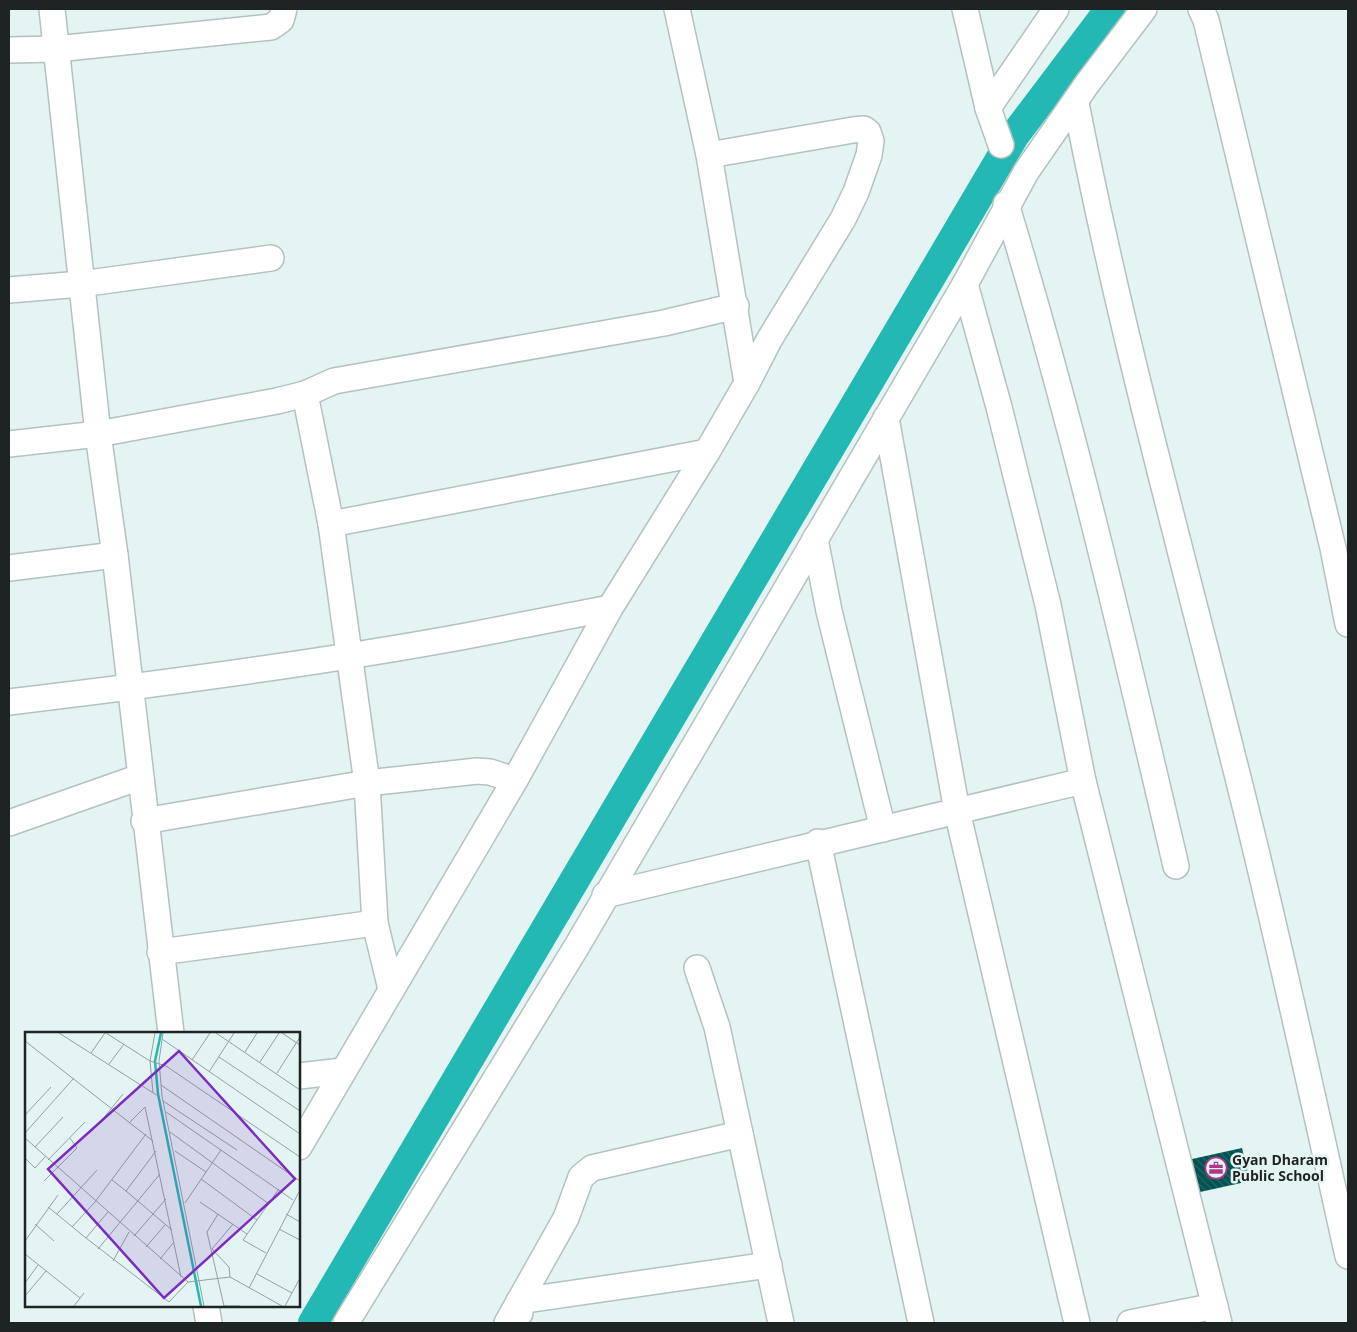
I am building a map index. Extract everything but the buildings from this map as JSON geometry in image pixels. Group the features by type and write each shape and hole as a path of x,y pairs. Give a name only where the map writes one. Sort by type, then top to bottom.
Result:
{"street":[{"path":"52,9 98,434 115,555 144,821 171,1032"},
{"path":"9,50 56,48 271,27 281,20 284,9"},
{"path":"677,9 709,155 736,306 747,383"},
{"path":"965,9 988,108 1001,145"},
{"path":"988,108 1056,9"},
{"path":"346,1323 577,946 605,895 965,284 1022,169 1076,103 1087,84 1144,9"},
{"path":"1201,9 1206,20 1328,529 1348,624"},
{"path":"1076,103 1094,198 1179,550 1250,828 1348,1256"},
{"path":"300,1145 515,780 610,608 707,452 747,383 769,340 843,219 856,192 871,141 868,132 853,130 709,155"},
{"path":"1006,204 1072,435 1112,590 1176,866"},
{"path":"9,290 81,284 271,258"},
{"path":"965,284 999,407 1048,605 1083,781 1217,1314 1130,1323"},
{"path":"9,444 98,434 305,394 334,381 664,322 736,306"},
{"path":"305,394 331,524 367,783 374,923 392,989"},
{"path":"886,418 957,811 1077,1323"},
{"path":"331,524 707,452"},
{"path":"815,540 829,611 883,829"},
{"path":"9,568 115,555"},
{"path":"9,702 129,688 350,656 465,637 610,608"},
{"path":"144,821 367,783 477,771 490,772 515,780"},
{"path":"9,823 140,777"},
{"path":"605,895 818,842 883,829 1083,781"},
{"path":"818,842 921,1323"},
{"path":"160,952 374,923"},
{"path":"697,968 718,1027 781,1323"},
{"path":"300,1076 343,1071"},
{"path":"507,1323 520,1312 566,1218 581,1178 592,1168 740,1134"},
{"path":"520,1312 769,1265"},
{"path":"206,1307 209,1323"}],"waterway":[{"path":"313,1323 1014,136 1110,9"}],"place":[{"name":"Gyan Dharam Public School","path":"1216,1168"}]}
